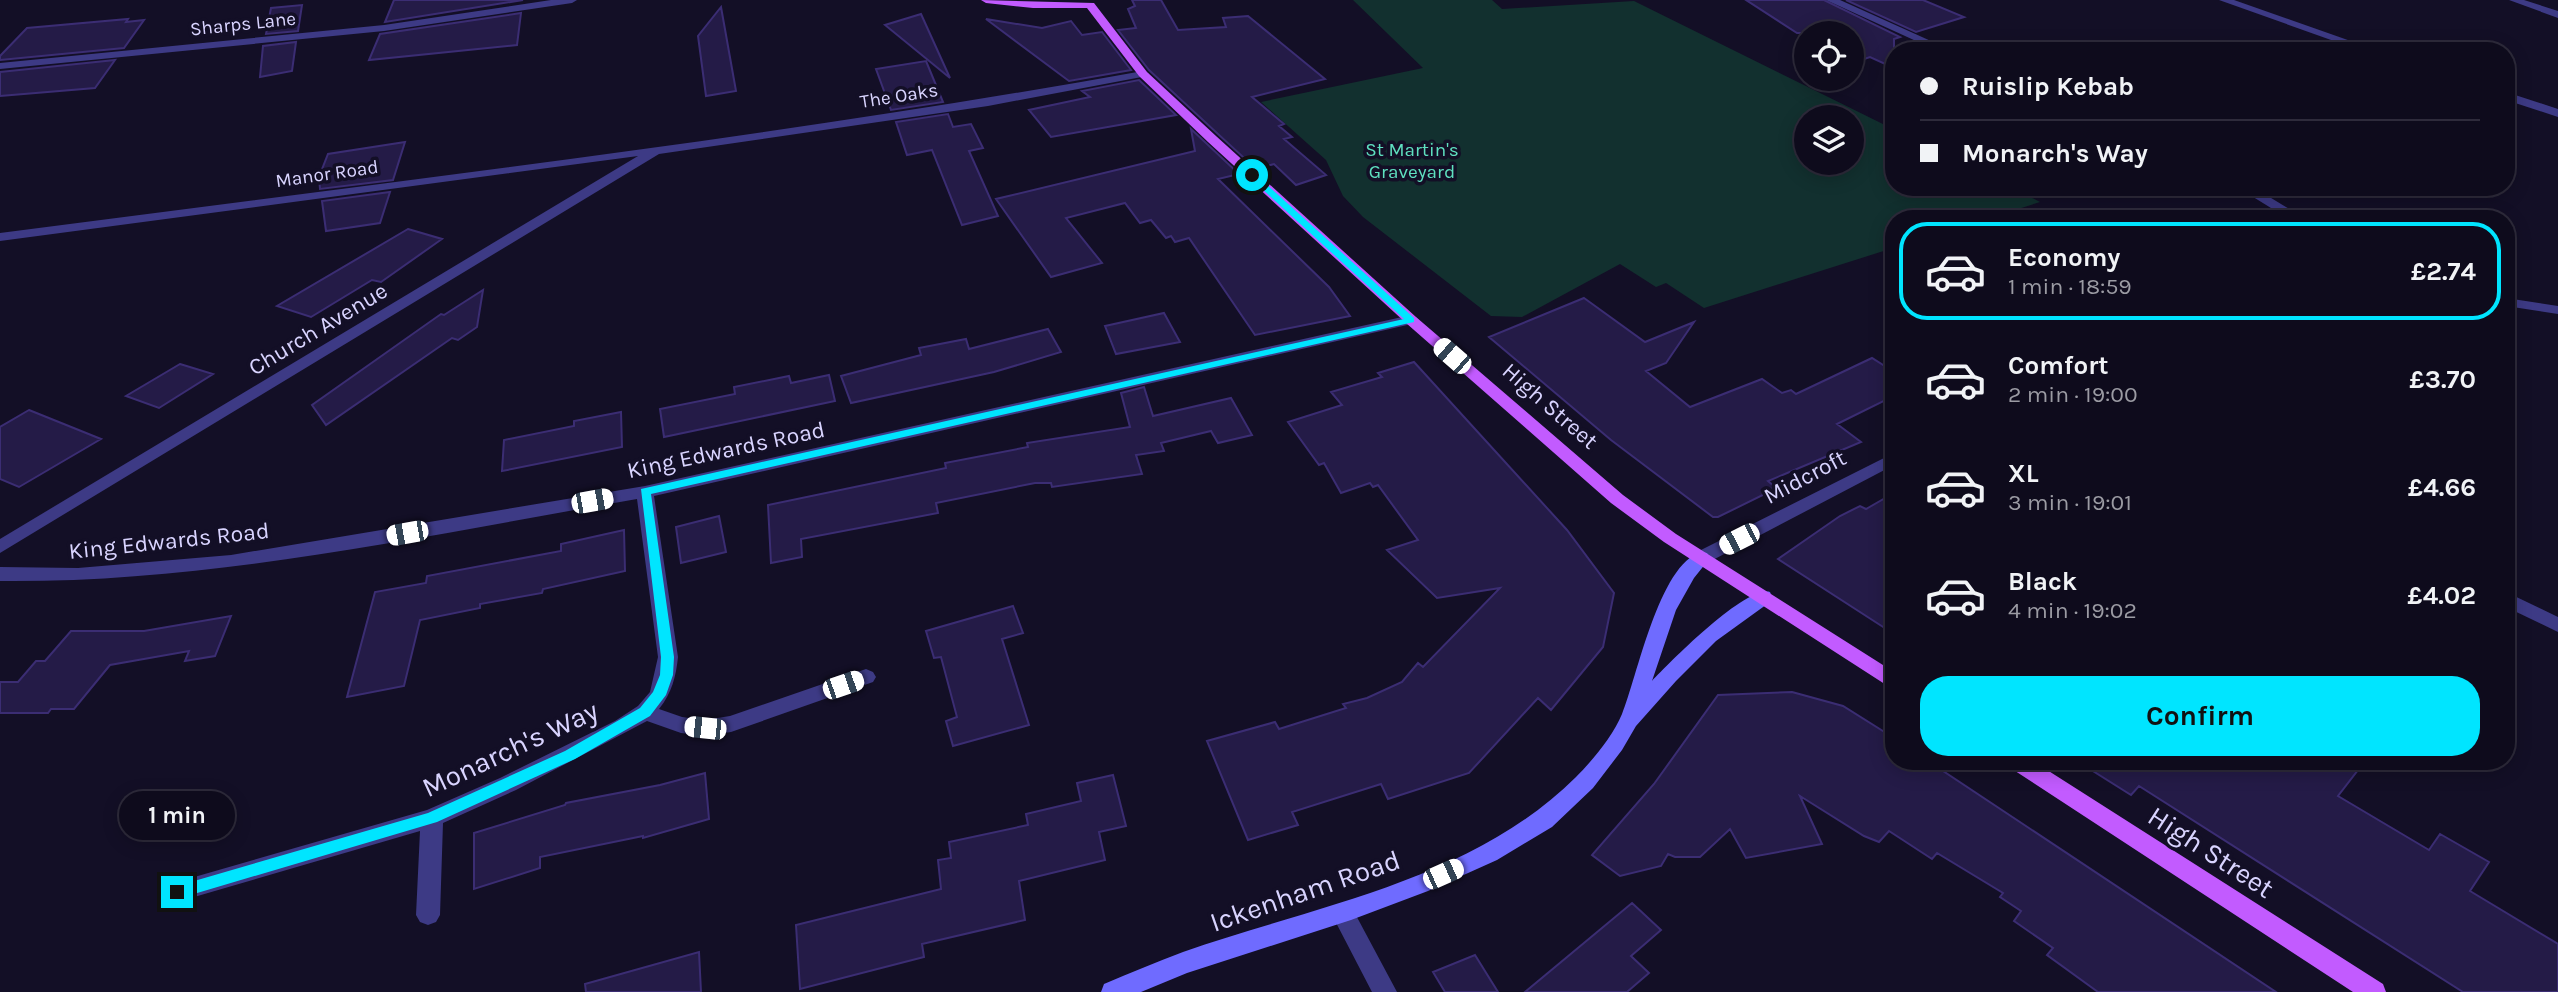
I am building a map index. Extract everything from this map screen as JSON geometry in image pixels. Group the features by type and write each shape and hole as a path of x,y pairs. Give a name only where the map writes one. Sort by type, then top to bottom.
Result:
{"main road":[{"path":"986,0 1033,5 1093,3"},
{"name":"High Street","path":"1093,3 1143,74 1411,320 1617,499 1701,558 1885,676"},
{"name":"Ickenham Road","path":"1113,992 1184,963 1343,913 1420,884 1489,853 1544,820 1585,782 1615,744 1629,720 1652,646 1675,590 1686,572 1701,558"},
{"name":"Ickenham Road","path":"1629,720 1709,636 1763,597"},
{"name":"High Street","path":"2030,770 2374,992"}],"street":[{"name":"Sharps Lane","path":"0,66 384,27 572,0"},
{"path":"1831,0 1927,42"},
{"path":"2224,0 2348,42"},
{"path":"2514,0 2558,15"},
{"name":"The Oaks","path":"659,149 893,117 1143,74"},
{"path":"2515,99 2558,113"},
{"name":"Manor Road","path":"0,237 659,149"},
{"name":"Church Avenue","path":"0,547 659,149"},
{"path":"2259,196 2283,210"},
{"path":"2515,303 2558,310"},
{"name":"King Edwards Road","path":"0,574 78,575 231,561 645,492 1411,320"},
{"name":"Midcroft","path":"1701,558 1885,463"},
{"name":"Monarch's Way","path":"177,892 432,818 570,755 645,712 659,695 666,675 668,657 645,492"},
{"path":"2515,604 2558,625"},
{"path":"645,712 681,725 705,728 731,724 866,677"},
{"path":"428,915 432,818"},
{"path":"1343,913 1385,992"}],"green space":[{"name":"St Martin's Graveyard","path":"1353,0 1492,0 1502,9 1634,1 1794,80 1794,91 1816,91 1844,105 1794,105 1794,175 1864,175 1864,115 1885,125 1885,196 2028,196 2040,202 2015,210 1885,210 1885,251 1704,308 1666,283 1656,287 1620,264 1522,317 1491,316 1363,217 1343,196 1326,160 1261,102 1423,68"}],"building":[{"path":"394,0 523,0 385,22"},
{"path":"1132,0 1161,0 1178,30 1226,27 1223,18 1248,16 1325,79 1252,97 1284,124 1279,126 1292,137 1284,139 1326,175 1296,185 1274,164 1256,169 1149,70 1118,30 1136,28 1128,9 1135,6"},
{"path":"1746,0 1824,0 1900,37 1894,39 1894,42 1885,42 1885,64 1870,57 1864,59 1864,21 1794,21 1794,31"},
{"path":"1846,0 1923,0 1964,17 1916,32"},
{"path":"302,5 298,31 266,34 271,8"},
{"path":"721,7 736,91 706,96 698,36"},
{"path":"521,13 517,45 369,60 380,34"},
{"path":"921,14 950,78 885,25"},
{"path":"128,19 126,22 144,20 124,48 0,60 0,56 27,28"},
{"path":"986,19 1042,28 1071,21 1082,35 1102,32 1131,70 1069,81"},
{"path":"296,42 292,71 260,77 263,46"},
{"path":"115,60 95,88 0,96 0,72"},
{"path":"926,61 943,102 891,110 876,69"},
{"path":"1139,80 1176,115 1051,137 1029,110 1090,97 1082,91"},
{"path":"948,114 953,127 971,124 983,148 969,151 998,216 962,225 932,150 907,155 896,122"},
{"path":"1191,129 1239,174 1218,179 1329,287 1350,316 1255,335 1189,238 1175,242 1171,236 1166,238 1151,220 1140,223 1125,203 1066,218 1102,263 1051,277 996,199 1195,151"},
{"path":"405,142 393,180 320,189 319,177 328,154"},
{"path":"390,192 380,223 326,231 322,201"},
{"path":"408,229 442,239 381,282 372,280 311,317 277,306"},
{"path":"483,290 477,327 458,340 452,338 326,425 312,405 441,314 444,315"},
{"path":"1584,298 1645,342 1694,322 1666,363 1646,371 1690,407 1762,379 1782,393 1791,390 1796,394 1872,358 1885,366 1885,400 1837,424 1861,442 1768,481 1775,487 1771,489 1773,490 1713,517 1611,440 1489,337"},
{"path":"1164,313 1180,342 1116,354 1105,326"},
{"path":"1048,329 1061,352 994,372 851,403 841,376 921,355 919,348 966,339 969,349"},
{"path":"1414,362 1567,530 1614,593 1603,647 1551,710 1538,698 1469,773 1388,799 1381,784 1292,812 1298,825 1248,840 1207,741 1275,722 1279,729 1346,708 1343,704 1367,698 1402,682 1418,663 1423,667 1500,588 1437,598 1387,550 1418,540 1378,485 1373,487 1370,483 1341,493 1324,463 1319,465 1288,422 1342,405 1331,392 1382,377 1378,373"},
{"path":"180,364 213,374 159,408 126,396"},
{"path":"829,375 835,401 664,437 660,409 735,394 734,387 789,376 791,383"},
{"path":"1144,387 1153,416 1231,398 1252,435 1218,443 1211,431 1161,443 1164,451 1136,455 1142,474 1052,487 1051,483 1035,483 936,503 938,513 801,539 802,557 771,563 768,505 946,468 945,463 1028,447 1027,443 1130,427 1121,393"},
{"path":"29,410 101,439 19,487 0,479 0,427"},
{"path":"621,412 622,447 502,471 504,440 574,426 574,421"},
{"path":"1885,498 1885,628 1778,559 1840,516 1860,506 1866,509"},
{"path":"719,516 726,552 681,563 676,527"},
{"path":"624,530 625,571 543,589 542,593 480,604 480,608 420,620 404,686 347,697 375,592 426,583 427,576 561,551 561,544"},
{"path":"1013,606 1023,633 1002,639 1029,725 953,746 946,721 957,717 941,657 934,658 926,631"},
{"path":"231,616 215,656 185,661 189,651 110,665 74,709 51,709 48,713 0,713 0,682 18,682 36,661 45,661 71,631 144,631"},
{"path":"1792,692 1843,706 1885,732 1885,770 1942,770 2276,992 2098,992 2047,955 2053,948 2014,921 2021,911 2000,897 2003,893 1937,853 1932,859 1889,831 1879,842 1864,836 1800,796 1822,844 1746,858 1730,829 1700,857 1675,857 1668,854 1661,866 1620,876 1592,855 1654,784 1718,695"},
{"path":"2091,770 2358,770 2338,796 2429,850 2440,834 2489,862 2470,891 2558,944 2558,992 2463,992 2139,786 2131,795"},
{"path":"705,773 709,819 643,838 540,857 540,868 474,889 474,833 566,803 660,785"},
{"path":"1113,775 1126,826 1099,832 1105,860 1019,881 1025,920 922,944 924,957 800,989 796,925 941,889 938,860 951,858 949,842 1028,825 1026,814 1081,801 1077,783"},
{"path":"1632,903 1661,930 1631,956 1649,973 1627,992 1525,992"},
{"path":"699,952 701,992 586,992 585,984"},
{"path":"1475,955 1498,992 1445,992 1433,972"}],"route":[{"path":"177,892 432,818 570,755 645,712 659,695 666,675 668,657 645,492 1411,320 1252,175"}]}
